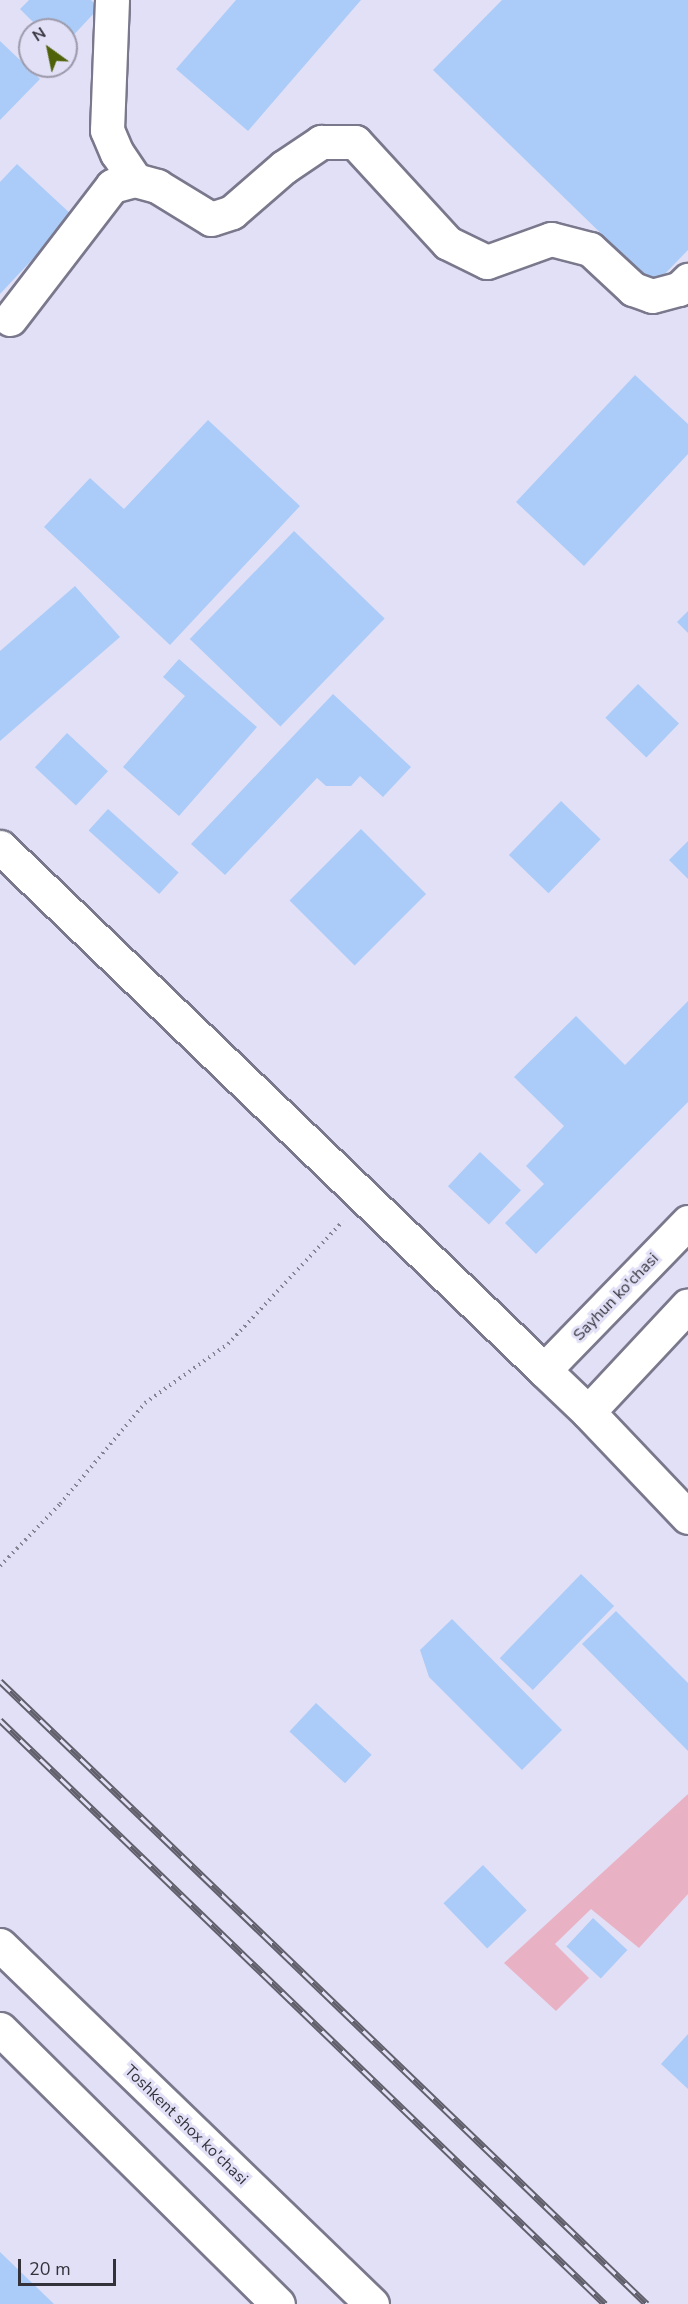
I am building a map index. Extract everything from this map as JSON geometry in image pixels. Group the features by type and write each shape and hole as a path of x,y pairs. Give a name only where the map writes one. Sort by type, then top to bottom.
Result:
{"main road":[{"path":"112,0 107,130 117,153 135,180"},
{"path":"10,319 112,186 135,180 157,186 211,219 232,212 284,167 321,142 356,142 448,243 487,262 551,239 590,249 633,289 652,296 679,289 688,280"},
{"path":"0,847 588,1412 688,1517"},
{"name":"Sayhun ko'chasi","path":"544,1370 688,1222"},
{"path":"588,1412 688,1305"},
{"name":"Toshkent shox ko'chasi","path":"0,1945 372,2304"},
{"path":"0,2029 278,2304"}],"path":[{"path":"0,1566 60,1504 145,1403 228,1344 365,1198"}],"shaded area":[{"path":"688,1794 688,1894 639,1948 591,1909 555,1944 589,1978 556,2011 504,1963"}],"building":[{"path":"29,0 91,0 99,8 78,30 78,18 29,18 20,9"},
{"path":"236,0 361,0 248,131 176,69"},
{"path":"502,0 688,0 688,250 654,285 433,70"},
{"path":"0,41 18,58 18,78 40,79 0,120"},
{"path":"17,164 73,216 0,294 0,182"},
{"path":"635,375 688,424 688,454 584,566 516,502"},
{"path":"208,420 300,506 170,645 44,527 90,478 124,509"},
{"path":"294,531 385,619 280,726 190,639"},
{"path":"75,586 120,637 0,741 0,651"},
{"path":"688,611 688,633 677,622"},
{"path":"179,659 257,727 179,816 123,767 185,696 163,677"},
{"path":"638,684 679,724 646,757 605,718"},
{"path":"333,694 411,767 383,797 360,776 351,786 326,786 317,778 225,875 191,844"},
{"path":"67,733 108,771 76,806 35,767"},
{"path":"561,801 601,839 548,893 509,855"},
{"path":"108,809 179,873 159,894 89,831"},
{"path":"361,829 426,894 355,965 290,900"},
{"path":"688,841 688,879 669,860"},
{"path":"688,1001 688,1102 536,1254 505,1223 544,1184 526,1166 564,1126 514,1077 576,1016 625,1065"},
{"path":"480,1152 521,1190 489,1225 448,1186"},
{"path":"581,1574 614,1606 533,1690 500,1658"},
{"path":"616,1611 688,1683 688,1751 582,1644"},
{"path":"452,1619 562,1730 522,1770 429,1677 420,1650"},
{"path":"316,1703 372,1755 345,1783 289,1732"},
{"path":"483,1865 527,1910 487,1949 443,1903"},
{"path":"593,1918 627,1950 601,1979 566,1947"},
{"path":"688,2034 688,2089 661,2064"},
{"path":"0,2252 54,2304 0,2304"}],"railway":[{"path":"0,1681 647,2304"},
{"path":"0,1720 605,2304"}]}
